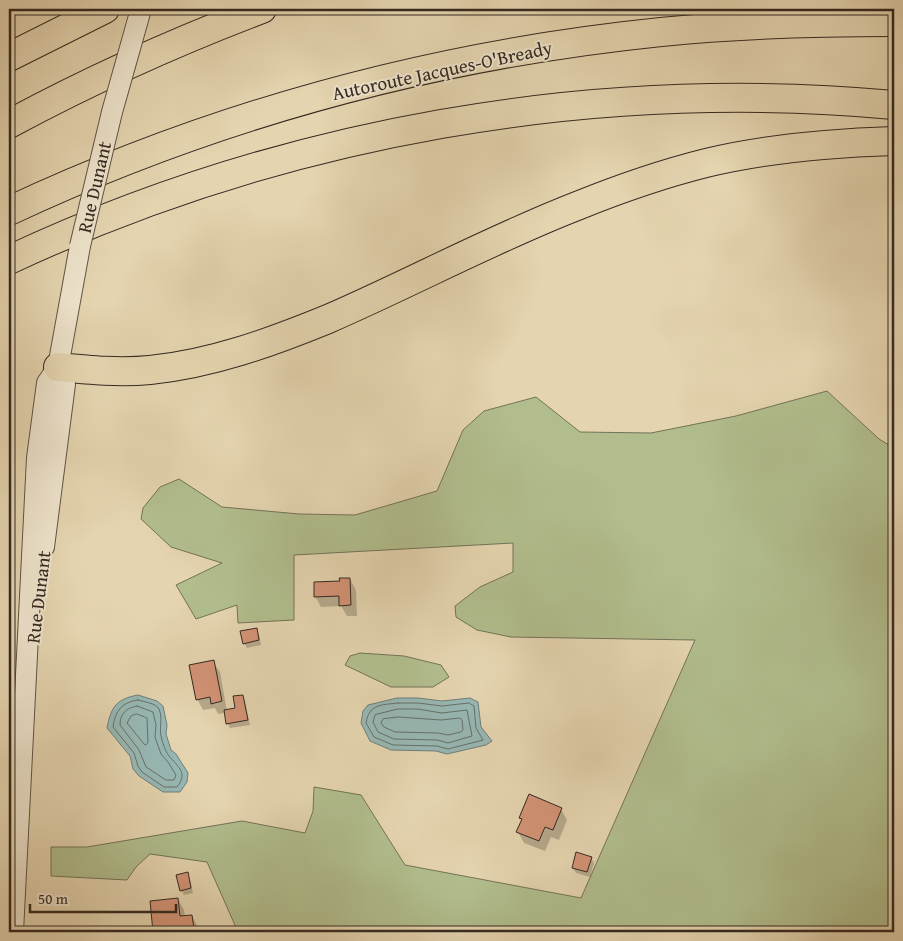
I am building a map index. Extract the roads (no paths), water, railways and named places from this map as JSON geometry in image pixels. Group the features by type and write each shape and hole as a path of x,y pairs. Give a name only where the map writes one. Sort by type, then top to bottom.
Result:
{"highway":[{"path":"9,57 105,9"},
{"path":"9,124 116,70 203,32 262,9"},
{"name":"Autoroute Jacques-O'Bready","path":"9,210 115,165 206,131 317,96 430,68 545,47 662,32 780,23 894,22"},
{"path":"9,260 97,221 218,179 323,149 439,125 533,111 662,99 798,99 894,105"},
{"path":"58,367 110,371 152,370 229,354 318,323 547,218 654,178 707,163 760,153 814,146 894,141"}],"street":[{"name":"Rue Dunant","path":"12,927 14,787 23,709 37,458 46,383 58,367 77,266 107,129 141,9"}],"water":[{"path":"138,695 157,701 163,706 167,725 166,734 171,750 176,754 188,773 187,782 180,792 163,792 139,776 133,769 130,756 107,728 110,715 116,705 124,699"},
{"path":"397,698 442,701 470,698 478,702 481,727 492,741 486,745 447,754 436,751 391,750 370,741 361,723 363,711 368,705"}]}
